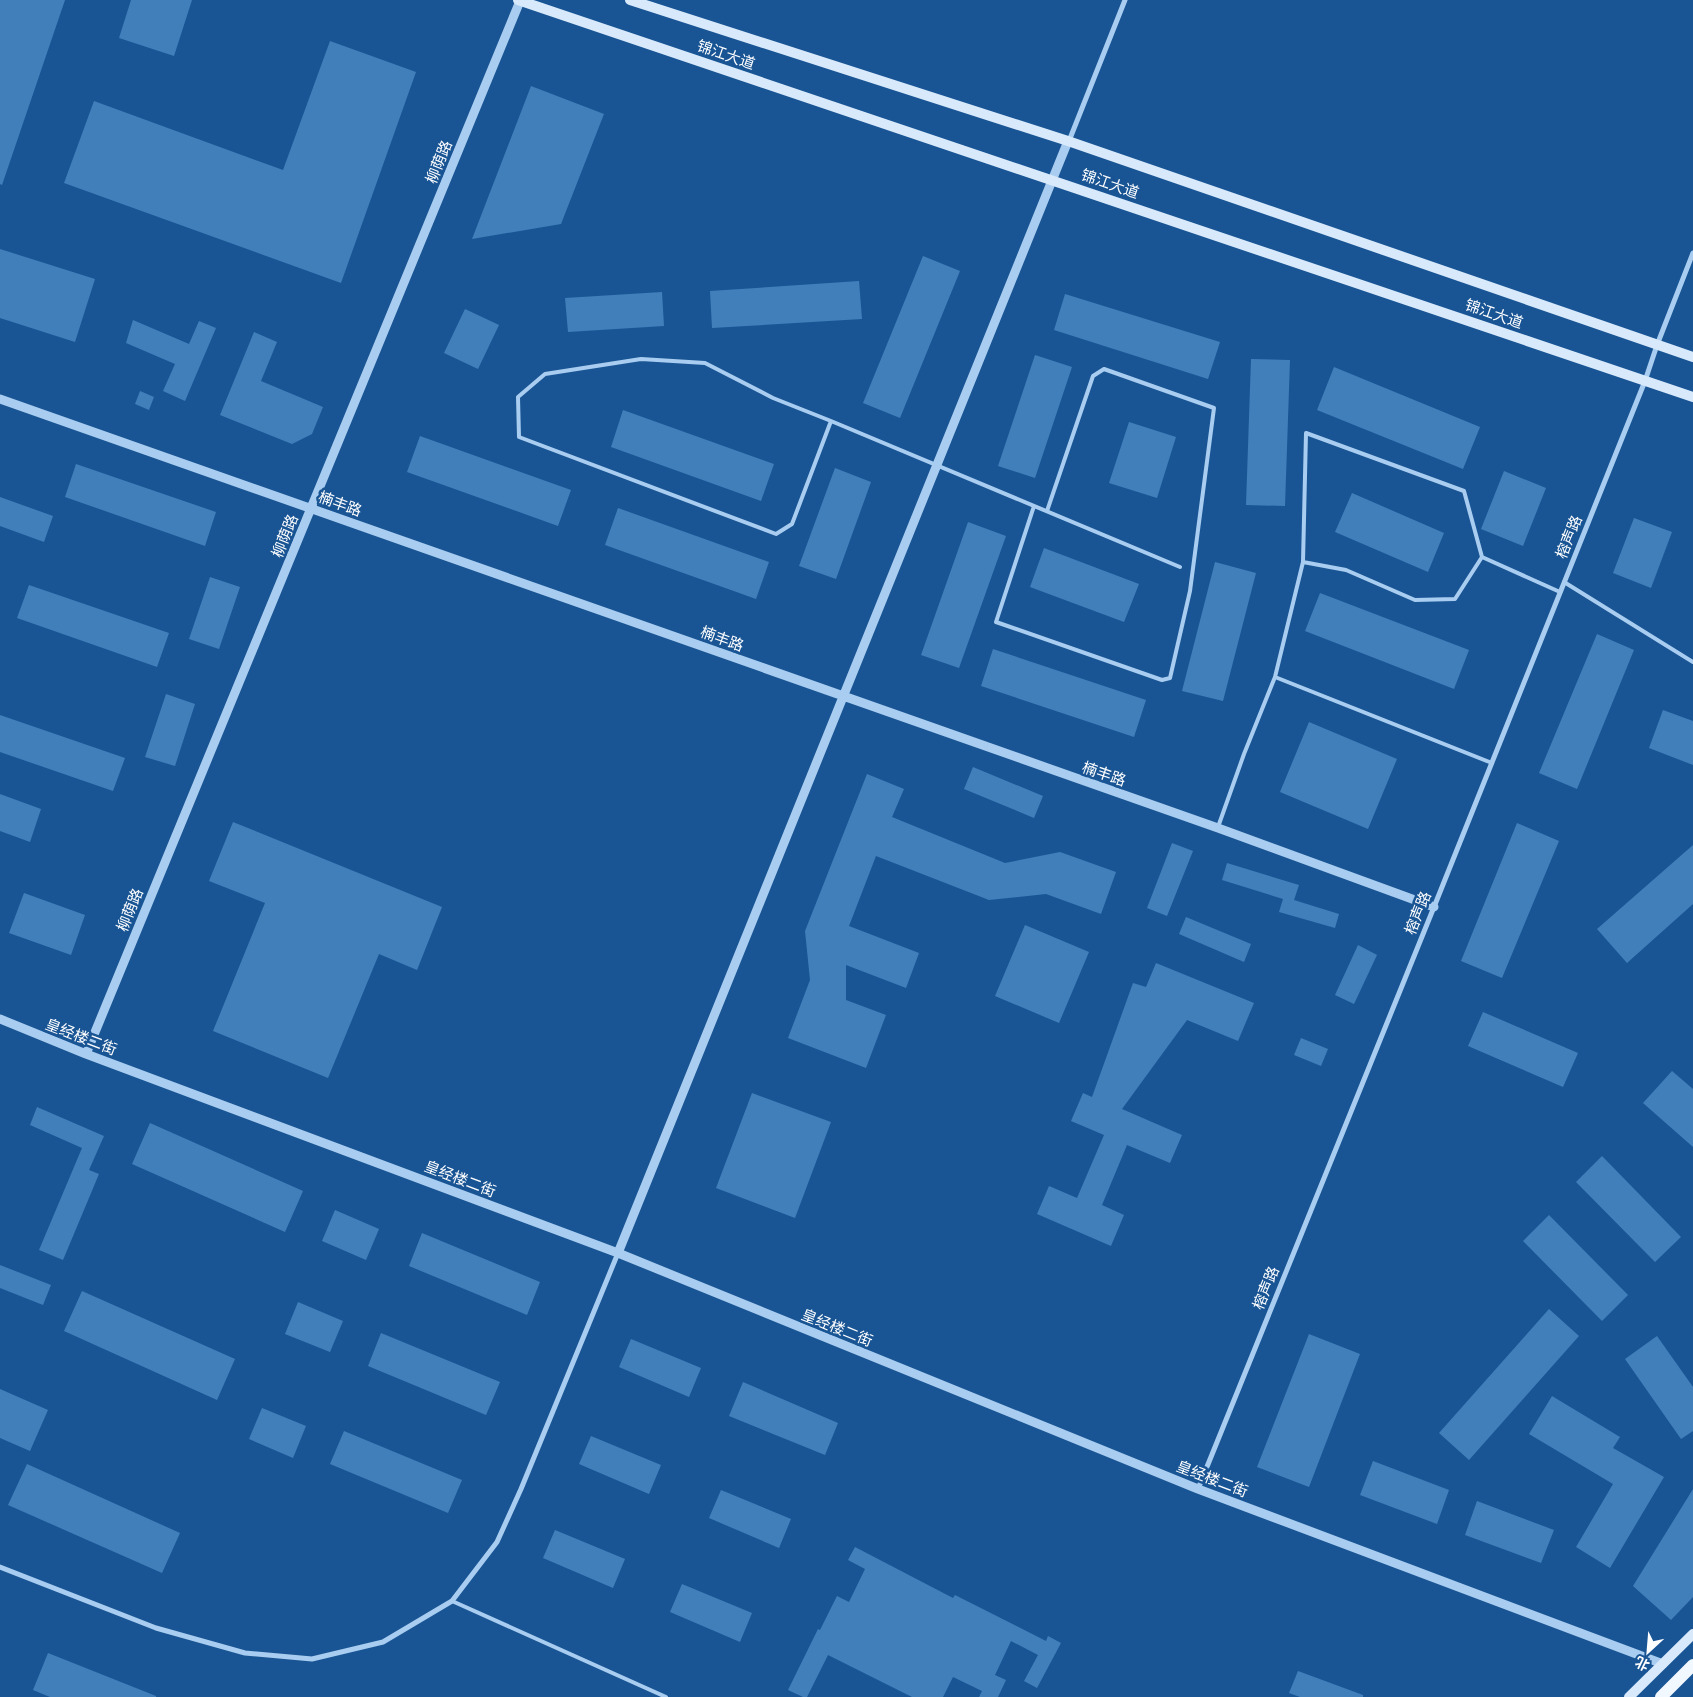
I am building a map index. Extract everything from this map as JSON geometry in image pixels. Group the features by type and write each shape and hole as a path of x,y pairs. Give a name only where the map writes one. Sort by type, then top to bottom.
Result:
{"main road":[{"name":"锦江大道","path":"519,0 1693,397"},
{"name":"锦江大道","path":"630,0 1068,141 1693,357"},
{"path":"1629,1697 1693,1634"},
{"path":"1661,1697 1693,1664"}],"street":[{"name":"柳荫路","path":"86,1054 312,508 519,0"},
{"path":"0,1568 156,1628 245,1653 312,1659 383,1642 452,1601 497,1542 521,1489 618,1253 1125,0"},
{"name":"榕声路","path":"1198,1489 1645,381 1693,253"},
{"name":"楠丰路","path":"0,399 1218,828 1434,907"},
{"name":"皇经楼二街","path":"0,1019 86,1054 618,1253 1198,1489 1663,1664"}],"lane":[{"path":"831,421 792,524 776,534 519,437 518,396 545,374 641,359 705,363 773,398 831,421 1180,567"},
{"path":"1034,506 996,622 1162,680 1170,678 1190,591 1214,408 1104,368 1093,376 1047,511"},
{"path":"1218,828 1244,754 1275,677 1303,562 1306,433 1464,491 1482,557 1455,598 1415,600 1346,570 1303,562"},
{"path":"1482,557 1560,592"},
{"path":"1564,582 1693,662"},
{"path":"1275,677 1492,763"},
{"path":"452,1601 666,1697"}],"building":[{"path":"0,0 65,0 2,185 0,184"},
{"path":"131,0 192,0 174,56 119,38"},
{"path":"330,41 416,72 341,283 64,183 94,101 283,170"},
{"path":"531,86 604,114 561,224 472,239"},
{"path":"0,249 95,279 75,342 0,318"},
{"path":"923,256 960,271 900,418 863,403"},
{"path":"859,281 862,319 712,328 710,291"},
{"path":"662,292 664,326 568,332 565,298"},
{"path":"1065,294 1220,342 1208,379 1054,330"},
{"path":"465,309 499,325 478,369 444,353"},
{"path":"133,320 189,344 199,321 216,328 185,401 163,391 175,364 126,343"},
{"path":"254,332 277,342 261,381 323,407 312,434 292,444 220,415"},
{"path":"1035,355 1072,367 1035,478 998,466"},
{"path":"1251,359 1290,360 1285,506 1246,505"},
{"path":"1334,367 1480,427 1463,469 1317,410"},
{"path":"140,391 154,397 149,410 135,404"},
{"path":"623,410 774,464 761,501 611,447"},
{"path":"1129,422 1176,437 1157,498 1109,483"},
{"path":"420,436 571,490 558,526 407,472"},
{"path":"76,464 216,512 205,546 65,497"},
{"path":"835,468 871,482 836,579 799,566"},
{"path":"1504,471 1546,488 1523,546 1481,529"},
{"path":"1352,493 1444,533 1428,572 1335,532"},
{"path":"0,497 53,516 44,542 0,526"},
{"path":"618,508 769,562 756,599 605,545"},
{"path":"1634,518 1672,532 1651,588 1613,573"},
{"path":"968,522 1006,536 959,668 921,655"},
{"path":"1044,548 1139,584 1124,622 1030,587"},
{"path":"1215,562 1256,573 1223,701 1182,691"},
{"path":"210,577 240,587 219,649 189,639"},
{"path":"29,585 169,633 157,667 17,618"},
{"path":"1320,593 1469,650 1454,689 1305,631"},
{"path":"1597,634 1634,650 1577,789 1539,773"},
{"path":"993,649 1146,700 1134,737 981,686"},
{"path":"166,694 195,704 175,766 145,757"},
{"path":"1663,710 1693,721 1693,765 1649,748"},
{"path":"0,715 125,758 113,791 0,752"},
{"path":"1309,722 1397,759 1368,829 1280,792"},
{"path":"973,767 1043,796 1034,818 964,789"},
{"path":"867,774 904,789 892,817 1005,863 1060,852 1116,872 1101,914 1046,894 989,900 876,856 849,926 919,953 906,988 846,965 846,1000 886,1015 866,1068 788,1038 810,980 805,931"},
{"path":"0,794 41,809 30,842 0,831"},
{"path":"233,822 442,907 417,970 379,954 328,1078 213,1031 265,903 209,881"},
{"path":"1517,823 1559,841 1502,978 1461,961"},
{"path":"1172,843 1193,851 1167,916 1147,908"},
{"path":"1693,845 1693,904 1627,963 1597,929"},
{"path":"1227,863 1299,885 1294,900 1339,914 1335,928 1279,912 1283,899 1222,880"},
{"path":"24,893 85,915 71,955 9,933"},
{"path":"1186,917 1251,944 1244,962 1179,934"},
{"path":"1025,925 1089,952 1059,1023 995,996"},
{"path":"1358,945 1377,955 1354,1004 1335,995"},
{"path":"1156,963 1254,1003 1238,1041 1187,1020 1122,1109 1182,1135 1170,1163 1127,1145 1102,1205 1124,1215 1111,1246 1037,1214 1049,1186 1077,1198 1104,1135 1071,1121 1083,1093 1092,1097 1133,983 1146,987"},
{"path":"1483,1012 1578,1053 1563,1087 1468,1046"},
{"path":"1301,1038 1328,1049 1321,1066 1294,1055"},
{"path":"1672,1071 1693,1089 1693,1147 1643,1103"},
{"path":"752,1093 831,1122 795,1218 716,1188"},
{"path":"37,1107 104,1136 89,1170 99,1174 63,1260 39,1250 82,1148 30,1125"},
{"path":"150,1123 303,1191 285,1232 132,1164"},
{"path":"1602,1156 1681,1237 1655,1262 1576,1182"},
{"path":"335,1210 379,1229 366,1260 322,1241"},
{"path":"1549,1215 1628,1295 1602,1321 1523,1241"},
{"path":"422,1233 540,1282 527,1315 409,1266"},
{"path":"0,1265 51,1285 43,1305 0,1288"},
{"path":"82,1291 235,1359 217,1400 64,1331"},
{"path":"298,1302 343,1321 330,1352 285,1334"},
{"path":"1549,1309 1579,1336 1469,1460 1439,1433"},
{"path":"381,1333 500,1382 486,1415 368,1366"},
{"path":"1309,1334 1360,1354 1309,1487 1257,1467"},
{"path":"1657,1336 1693,1387 1693,1431 1681,1439 1625,1359"},
{"path":"631,1339 701,1368 689,1397 619,1367"},
{"path":"743,1382 838,1423 825,1455 729,1416"},
{"path":"0,1389 48,1410 30,1451 0,1438"},
{"path":"1552,1396 1620,1437 1613,1448 1664,1477 1610,1568 1576,1547 1613,1484 1529,1434"},
{"path":"262,1408 306,1426 293,1458 249,1439"},
{"path":"344,1431 462,1480 448,1513 330,1464"},
{"path":"591,1436 661,1465 649,1494 579,1464"},
{"path":"1373,1461 1449,1490 1437,1524 1360,1495"},
{"path":"27,1464 180,1533 162,1573 8,1505"},
{"path":"1693,1489 1693,1597 1671,1620 1633,1586"},
{"path":"721,1490 791,1519 779,1548 709,1518"},
{"path":"1477,1501 1554,1530 1541,1563 1465,1535"},
{"path":"555,1530 625,1559 613,1588 543,1558"},
{"path":"855,1547 953,1598 955,1595 1046,1641 1048,1636 1061,1643 1037,1688 1024,1681 1038,1655 1011,1641 995,1675 1006,1680 998,1697 979,1697 982,1691 953,1677 943,1697 912,1697 828,1655 807,1697 788,1690 818,1629 820,1630 837,1596 849,1602 865,1569 848,1560"},
{"path":"682,1584 752,1613 740,1642 670,1612"},
{"path":"48,1653 156,1697 50,1697 33,1690"},
{"path":"1298,1671 1363,1695 1363,1697 1300,1697 1289,1693"}]}
